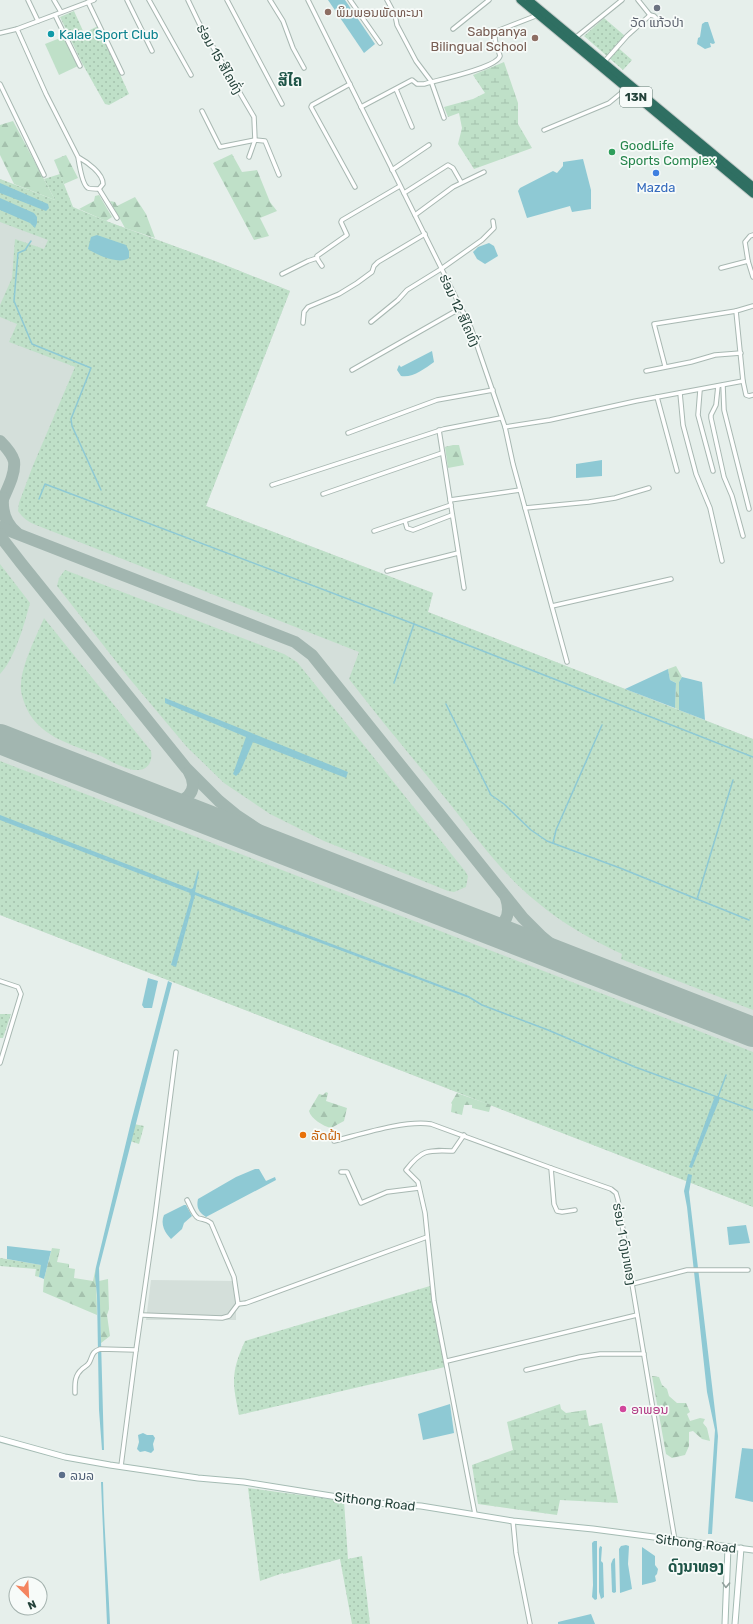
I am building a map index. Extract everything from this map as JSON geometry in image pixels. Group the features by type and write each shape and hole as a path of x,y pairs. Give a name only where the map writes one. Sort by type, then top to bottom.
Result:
{"highway":[{"name":"13N","path":"520,0 626,89 752,190"},
{"name":"13N","path":"529,0 752,190"}],"main road":[{"name":"Sithong Road","path":"0,1439 65,1458 198,1478 244,1482 375,1503 421,1506 513,1521 593,1529 675,1541 753,1550"},
{"path":"725,1624 728,1547"},
{"path":"735,1624 741,1548"}],"street":[{"path":"28,0 38,21"},
{"path":"54,0 60,12"},
{"path":"0,33 17,29 94,0"},
{"path":"127,0 152,51"},
{"path":"149,0 191,75"},
{"name":"ຮ່ອມ 15 ສີໄຄທົ່ງ","path":"188,0 254,117 255,140"},
{"path":"227,0 282,104"},
{"path":"270,0 283,21 293,48 304,68"},
{"name":"ຮ່ອມ 12 ສີໄຄທົ່ງ","path":"308,0 471,328 505,427 520,490 567,662"},
{"path":"350,0 380,43"},
{"path":"387,0 395,15 397,25 416,61 432,81 444,118"},
{"path":"453,29 489,0"},
{"path":"575,38 622,0"},
{"path":"638,0 650,15 654,16 659,21"},
{"path":"88,2 122,73"},
{"path":"55,15 80,66"},
{"path":"361,107 412,80 420,84 482,68 497,62 500,56 495,39 495,34 497,31 538,15"},
{"path":"603,62 627,36 650,15"},
{"path":"17,29 49,100 78,157 79,165 87,188 99,189"},
{"path":"0,84 44,175"},
{"path":"350,84 311,107 354,187"},
{"path":"396,89 412,127"},
{"path":"544,130 609,103 626,89"},
{"path":"202,112 220,147 255,140 266,142 280,175"},
{"path":"249,157 255,140"},
{"path":"392,170 429,145"},
{"path":"78,157 88,162 102,179 103,184 99,189"},
{"path":"404,193 448,165 453,168 461,182"},
{"path":"415,215 461,182 484,172"},
{"path":"282,274 317,258 319,254 347,235 341,222 344,218 400,186"},
{"path":"99,189 117,218"},
{"path":"371,322 398,300 407,290 442,269 487,236 494,228 493,221"},
{"path":"303,323 304,312 308,307 339,294 357,283 372,272 374,266 378,262 425,234"},
{"path":"753,235 750,236 745,242 753,278"},
{"path":"317,258 322,266"},
{"path":"721,268 748,261"},
{"path":"664,366 654,324 736,311 753,306"},
{"path":"352,370 461,308"},
{"path":"736,311 743,381 746,395 753,395"},
{"path":"646,371 664,366 691,362 715,354 741,353"},
{"path":"505,427 550,420 656,397 743,381"},
{"path":"723,385 724,410 749,510"},
{"path":"718,386 716,405 711,418 724,477 732,496 742,536"},
{"path":"348,434 437,400 493,390"},
{"path":"700,390 698,415 713,471"},
{"path":"680,393 684,425 696,474 710,508 722,561"},
{"path":"656,397 677,471"},
{"path":"272,485 439,430 501,418"},
{"path":"439,430 464,588"},
{"path":"323,494 442,453"},
{"path":"525,508 615,498 649,488"},
{"path":"450,500 520,490"},
{"path":"374,531 451,505"},
{"path":"404,521 407,528 413,530 452,515"},
{"path":"387,571 458,553"},
{"path":"552,606 671,579"},
{"path":"0,981 18,987 21,994 0,1063"},
{"path":"121,1466 176,1052"},
{"name":"ຮ່ອມ 1 ດົງນາທອງ","path":"334,1141 407,1124 422,1122 464,1135 611,1189 616,1193 675,1541"},
{"path":"464,1135 453,1151 432,1150 416,1157 406,1170 418,1182 425,1214 434,1300 447,1361 475,1514"},
{"path":"551,1168 554,1204 557,1211 562,1212 576,1210"},
{"path":"341,1172 346,1172 361,1203 387,1192 419,1188"},
{"path":"142,1315 222,1318 229,1316 238,1304 234,1277 211,1223 207,1219 198,1218 187,1200"},
{"path":"238,1304 246,1303 427,1237"},
{"path":"632,1284 693,1270 748,1270"},
{"path":"447,1361 637,1315"},
{"path":"76,1393 75,1378 90,1362 94,1350 136,1350"},
{"path":"526,1370 580,1357 600,1354 644,1354"},
{"path":"513,1521 516,1553 530,1624"}],"shaded area":[{"path":"0,179 290,291 206,506 433,593 428,612 753,739 753,1207 0,915"},
{"path":"151,1280 236,1281 236,1320 146,1320"}],"green space":[{"path":"74,11 84,33 98,26 129,94 109,105 105,104 82,63 60,17"},
{"path":"604,18 625,36 615,45 632,60 623,70 584,36"},
{"path":"65,36 78,66 59,75 45,44"},
{"path":"504,62 518,103 518,124 532,148 474,169 458,144 462,128 459,113 448,117 444,107 473,99 485,93 473,75"},
{"path":"13,121 55,200 14,184 0,155 0,125"},
{"path":"232,154 242,172 257,170 270,202 277,211 260,218 269,236 254,240 213,163"},
{"path":"66,155 78,178 64,184 54,160"},
{"path":"60,174 73,207 290,291 206,506 433,593 428,612 753,739 753,1010 621,959 622,954 567,924 547,910 525,891 491,856 349,679 359,652 36,525 24,518 18,511 19,503 32,468 75,367 9,342 17,324 0,317 0,305 12,278 15,239 44,249 48,240 0,222 0,179 55,200 44,179"},
{"path":"99,195 112,217 106,221 79,209 94,201 95,196"},
{"path":"135,197 146,214 155,238 125,228 110,201 115,202 117,206"},
{"path":"459,445 464,465 448,468 445,447"},
{"path":"0,564 30,603 15,650 0,674"},
{"path":"65,570 284,654 297,662 465,871 468,876 466,887 454,892 448,891 324,841 270,814 224,783 186,746 129,678 57,586 59,578"},
{"path":"44,618 151,751 151,758 147,767 142,770 134,770 124,767 101,756 67,743 56,738 37,724 30,714 21,693 22,676 30,651"},
{"path":"676,666 682,677 679,682 679,710 675,708 676,683 670,680 668,669"},
{"path":"0,761 753,1052 753,1207 0,915"},
{"path":"0,1014 11,1014 3,1038 0,1038"},
{"path":"326,1092 328,1093 326,1101 347,1108 344,1121 331,1128 318,1122 312,1117 309,1111 319,1094 323,1095"},
{"path":"457,1093 491,1105 489,1112 472,1108 472,1105 464,1105 462,1115 451,1112 451,1103"},
{"path":"134,1124 144,1126 139,1144 130,1141"},
{"path":"52,1248 60,1249 57,1262 69,1264 69,1268 75,1269 74,1278 93,1281 96,1267 97,1315 43,1292 44,1279"},
{"path":"0,1258 42,1265 39,1277 35,1276 36,1269 0,1266"},
{"path":"108,1279 109,1309 107,1315 110,1336 101,1343 99,1281"},
{"path":"430,1286 445,1367 239,1415 235,1394 234,1377 237,1361 245,1341"},
{"path":"652,1376 659,1377 662,1385 667,1389 669,1396 677,1403 686,1403 690,1412 687,1414 690,1421 700,1418 705,1419 703,1423 707,1428 710,1441 702,1439 693,1431 689,1432 689,1446 685,1455 672,1458 666,1454"},
{"path":"560,1404 561,1409 566,1413 586,1410 589,1426 602,1423 618,1503 560,1500 557,1515 478,1504 472,1465 513,1450 507,1422"},
{"path":"248,1488 344,1501 348,1559 362,1556 370,1624 352,1624 340,1559 283,1573 260,1581"}],"water":[{"path":"328,0 345,0 375,44 364,53"},
{"path":"708,22 715,43 710,43 711,47 705,49 697,44 698,38 700,37 702,24"},
{"path":"583,159 591,190 591,209 572,212 570,206 527,218 518,191 520,188 553,171 557,173 563,166 563,162"},
{"path":"0,183 48,204 49,208 46,211 0,193"},
{"path":"0,198 34,213 37,217 35,228 30,223 0,210"},
{"path":"97,235 126,245 129,251 129,258 125,260 114,260 88,249 91,237"},
{"path":"489,243 494,246 498,256 485,264 477,259 473,252 478,247"},
{"path":"432,351 434,362 418,372 410,376 401,376 397,370 399,365 401,367"},
{"path":"602,460 602,476 576,478 576,464"},
{"path":"668,669 670,680 676,683 675,708 625,689"},
{"path":"682,677 702,682 705,720 679,710 679,682"},
{"path":"165,698 348,772 346,778 253,742 240,772 236,776 233,774 246,737 165,703"},
{"path":"0,815 191,889 193,888 198,870 199,872 195,892 469,996 469,998 195,895 176,967 171,965 191,897 190,893 0,820"},
{"path":"148,978 158,981 152,1008 144,1008 142,1005"},
{"path":"168,981 172,983 99,1268 104,1450 102,1450 99,1410 96,1267 131,1122"},
{"path":"715,1096 720,1098 692,1168 689,1167"},
{"path":"255,1169 259,1169 266,1181 275,1177 276,1180 206,1217 200,1211 197,1205 198,1199 236,1177"},
{"path":"688,1174 692,1175 689,1192 718,1436 712,1534 708,1534 715,1430 707,1392 684,1191"},
{"path":"186,1205 192,1216 184,1223 182,1229 171,1239 164,1228 164,1215"},
{"path":"746,1225 750,1243 729,1245 727,1227"},
{"path":"7,1246 51,1251 44,1279 39,1277 41,1265 7,1259"},
{"path":"450,1404 454,1433 423,1440 418,1414"},
{"path":"143,1433 153,1435 155,1438 153,1444 154,1450 151,1453 145,1451 140,1452 137,1449 139,1442 138,1435"},
{"path":"742,1448 753,1449 753,1502 735,1498"},
{"path":"101,1482 103,1482 110,1624 107,1624"},
{"path":"597,1541 597,1599 595,1600 592,1597 592,1543"},
{"path":"600,1546 602,1547 601,1561 603,1563 604,1597 601,1599 599,1592"},
{"path":"621,1546 629,1546 628,1564 632,1589 620,1593 619,1549"},
{"path":"642,1547 655,1556 655,1565 658,1569 655,1576 656,1581 642,1585"},
{"path":"615,1558 616,1592 614,1593 612,1592 611,1564"},
{"path":"591,1614 595,1624 558,1624 558,1622"}],"waterway":[{"path":"31,241 25,250 18,253 14,301 32,344 91,368 71,419 72,426 101,490"},
{"path":"39,499 45,484 414,624 753,757"},
{"path":"394,683 414,624"},
{"path":"446,704 491,795 504,804 531,830 547,841 620,868 749,920"},
{"path":"553,843 556,830 602,725"},
{"path":"697,899 733,780"},
{"path":"469,997 482,1005 548,1030 635,1067 753,1110"},
{"path":"718,1097 726,1075"}],"taxiway":[{"path":"0,441 12,456 14,461 12,478 0,506"},
{"path":"3,498 3,508 7,521 17,533"},
{"path":"0,527 295,642 312,655 523,918 542,937 570,960"},
{"path":"0,534 21,563 186,768 219,801 236,815 269,837 306,858"},
{"path":"164,802 178,802 188,796 193,786 189,772"},
{"path":"483,927 496,926 505,921 508,911 506,898"}],"runway":[{"path":"0,739 753,1032"}],"place":[{"name":"ວັດ ແກ້ວປ່າ","path":"657,8"},
{"name":"ພິມພອນພັດທະນາ","path":"328,12"},
{"name":"Kalae Sport Club","path":"51,34"},
{"name":"Sabpanya Bilingual School","path":"535,38"},
{"name":"GoodLife Sports Complex","path":"612,152"},
{"name":"Mazda","path":"656,173"},
{"name":"ລັດຝ້າ","path":"303,1135"},
{"name":"ອາພອນ","path":"623,1409"},
{"name":"ລນລ","path":"62,1475"}],"district":[{"name":"ສີໄຄ","path":"290,81"},
{"name":"ດົງນາທອງ","path":"696,1567"}]}
